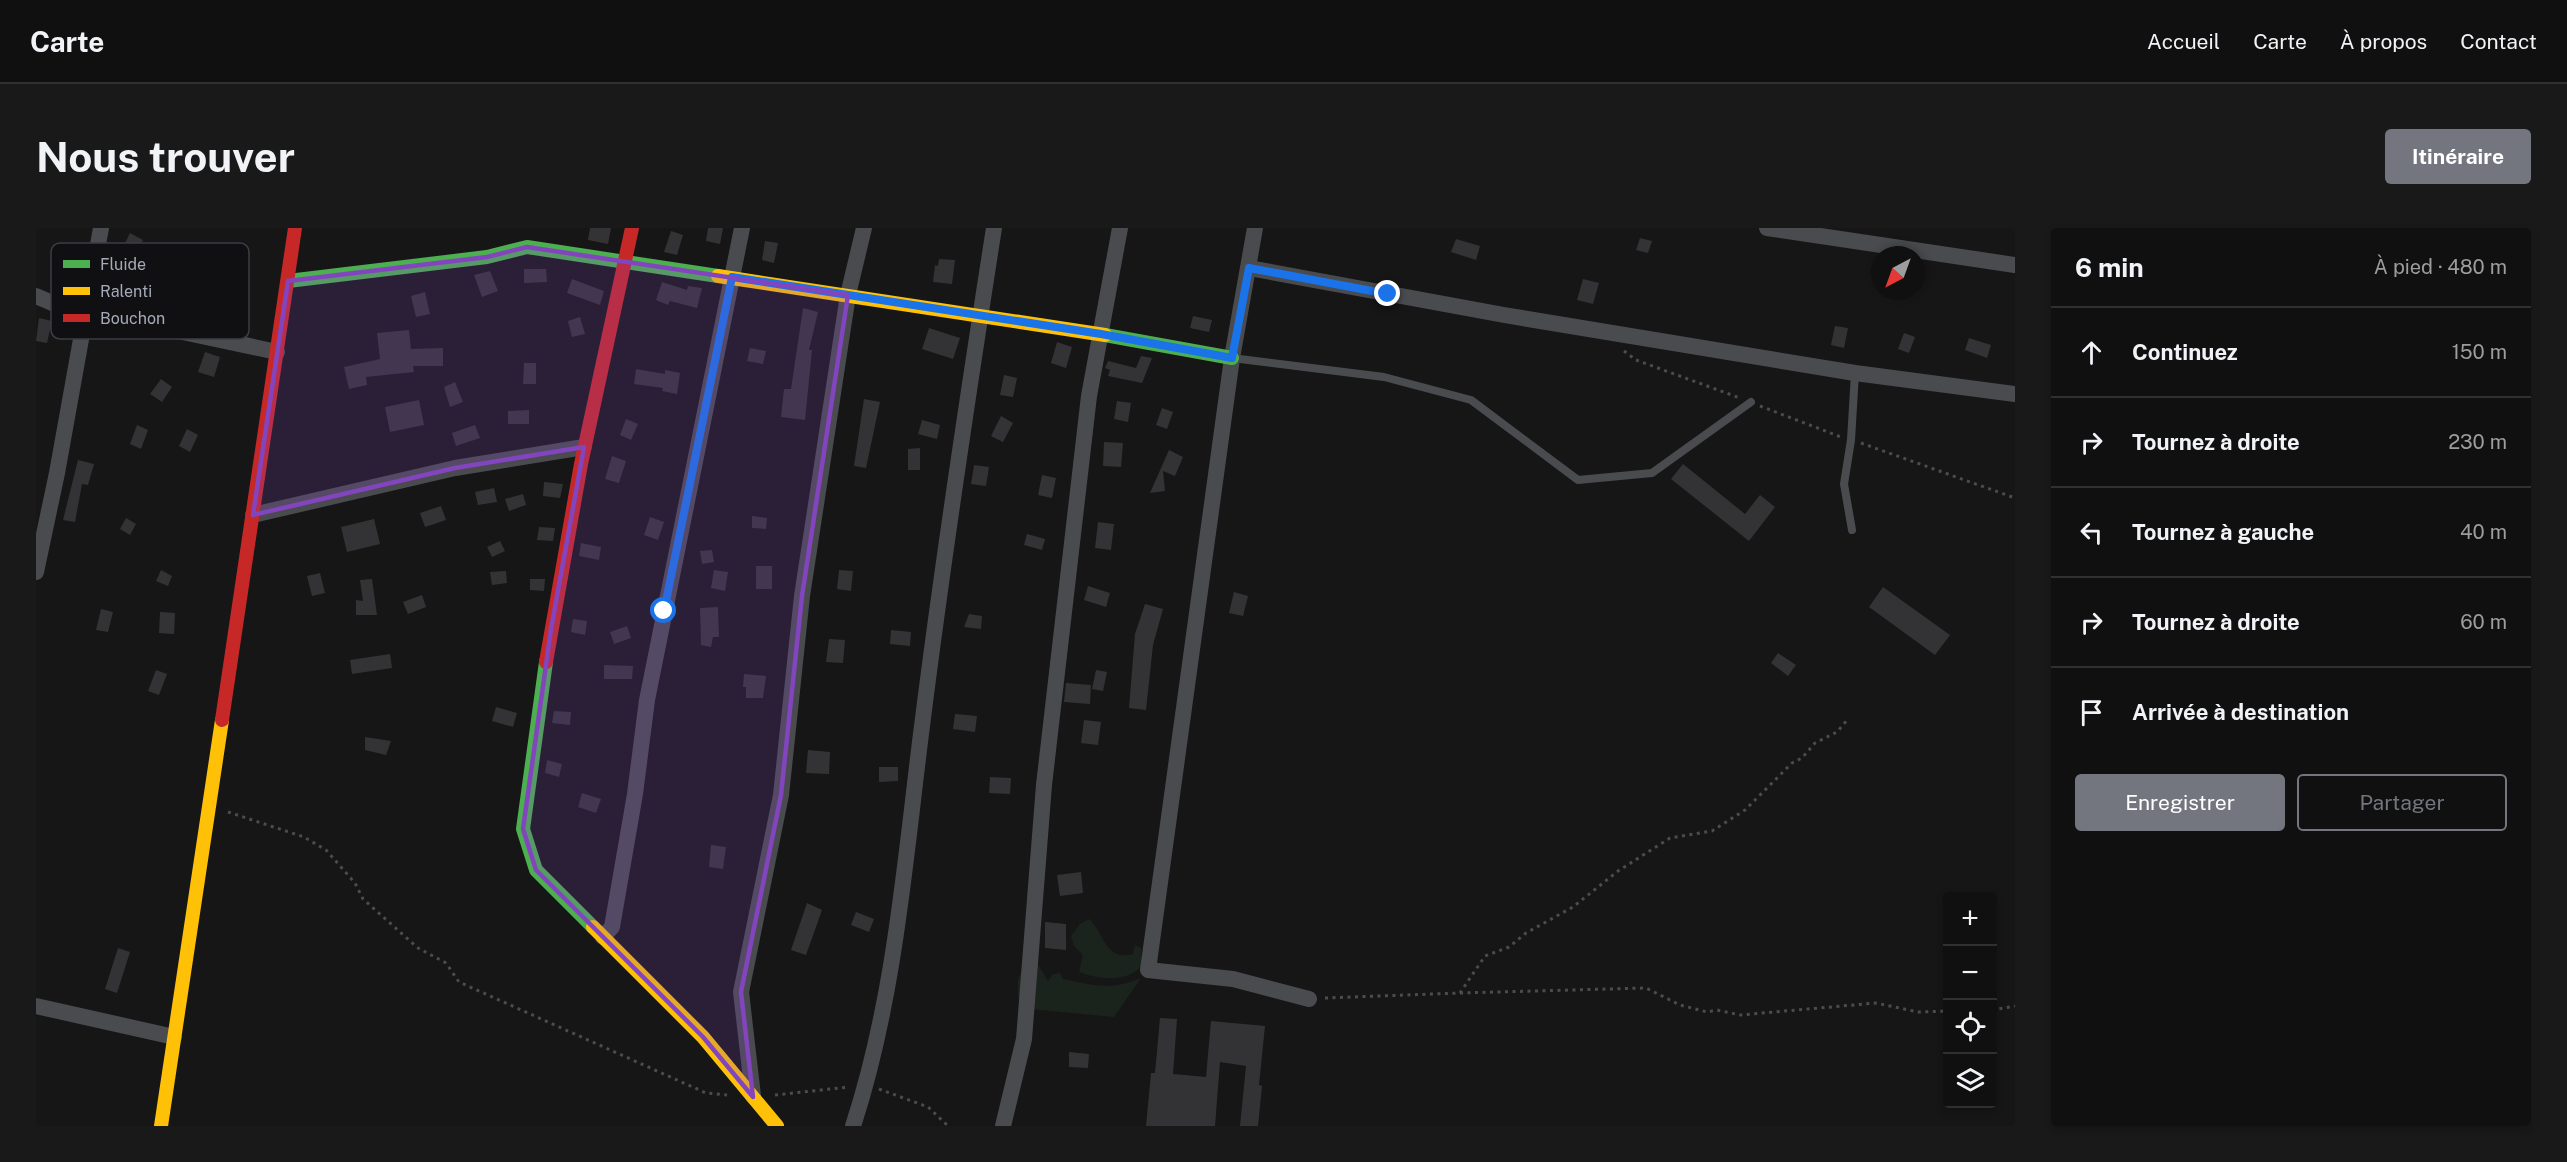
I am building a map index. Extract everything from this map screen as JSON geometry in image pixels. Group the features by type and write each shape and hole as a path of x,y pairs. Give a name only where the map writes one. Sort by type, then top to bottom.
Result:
{"main road":[{"path":"161,1126 295,228"},
{"path":"632,228 584,447 551,629 524,829 536,870 703,1037 777,1126"},
{"path":"288,281 487,257 526,247 1101,334 1232,358"}],"street":[{"path":"98,243 101,228"},
{"path":"603,937 612,927 635,794 646,700 742,228"},
{"path":"753,1097 741,992 782,795 802,596 848,295 864,228"},
{"path":"854,1126 867,1084 894,943 950,504 994,228"},
{"path":"1003,1126 1024,1039 1044,785 1089,396 1120,228"},
{"path":"1255,228 1232,358 1148,970 1233,979 1309,999"},
{"path":"1767,228 2015,265"},
{"path":"1249,268 1601,331 1855,373 2015,394"},
{"path":"36,296 51,302"},
{"path":"36,572 57,473 81,339"},
{"path":"216,339 277,352"},
{"path":"253,515 455,468 584,447"},
{"path":"36,1006 174,1037"}],"lane":[{"path":"1232,358 1384,377 1472,400 1578,480 1652,473 1751,402"},
{"path":"1852,530 1844,484 1851,440 1855,373"}],"path":[{"path":"1601,331 1636,360 2015,498"},
{"path":"1460,993 1485,956 1509,947 1526,933 1573,907 1618,871 1670,838 1712,831 1745,810 1792,764 1802,758 1815,743 1837,732 1848,718"},
{"path":"209,806 304,837 326,850 355,882 363,899 418,948 446,963 459,982 706,1093 753,1097 867,1084 928,1107 948,1126"},
{"path":"1309,999 1646,988 1680,1005 1707,1012 1717,1010 1740,1015 1876,1003 1918,1012 1943,1011"},
{"path":"1997,1009 2015,1005"}],"highlighted area":[{"path":"527,247 848,295 802,596 781,795 741,992 753,1097 703,1037 536,870 523,829 551,629 584,447 455,468 253,515 288,281 487,257"}],"shaded area":[{"path":"1089,919 1106,944 1116,954 1133,954 1135,945 1141,948 1142,965 1128,975 1112,978 1095,977 1079,972 1083,955 1074,946 1071,936 1080,924"},
{"path":"1037,963 1048,981 1053,974 1060,973 1063,979 1102,986 1111,986 1141,978 1114,1017 1019,1008 1018,980 1020,975 1023,970"}],"building":[{"path":"590,228 611,228 608,244 588,240"},
{"path":"708,228 723,228 720,244 706,241"},
{"path":"671,231 683,235 677,255 664,252"},
{"path":"130,233 143,240 142,243 125,243"},
{"path":"1640,238 1652,241 1648,253 1636,250"},
{"path":"1456,239 1480,246 1476,260 1451,252"},
{"path":"765,241 778,243 774,263 762,260"},
{"path":"939,259 955,260 952,284 933,282 935,265 938,266"},
{"path":"524,269 546,269 547,282 524,283"},
{"path":"490,271 498,291 482,297 474,275"},
{"path":"572,279 604,291 600,305 567,293"},
{"path":"1583,279 1599,283 1593,304 1577,300"},
{"path":"662,282 687,290 688,286 702,288 697,308 670,301 668,305 656,300"},
{"path":"425,292 430,314 416,317 411,296"},
{"path":"803,308 818,312 809,350 812,350 805,420 781,417 784,389 791,389"},
{"path":"1193,316 1212,320 1209,332 1190,328"},
{"path":"580,317 585,334 572,337 568,321"},
{"path":"39,318 51,321 47,343 36,341"},
{"path":"1835,326 1848,328 1844,348 1831,345"},
{"path":"929,328 960,338 953,359 922,349"},
{"path":"409,330 411,349 443,348 443,366 413,366 414,372 366,377 367,385 349,389 344,367 380,359 377,333"},
{"path":"1904,333 1915,337 1909,353 1898,349"},
{"path":"1969,338 1991,345 1987,358 1965,350"},
{"path":"1057,342 1072,347 1066,368 1051,363"},
{"path":"750,348 766,351 763,364 747,361"},
{"path":"205,352 220,357 214,377 198,372"},
{"path":"1141,356 1152,358 1142,383 1108,376 1110,370 1105,368 1108,361 1136,368"},
{"path":"524,363 536,363 536,384 523,384"},
{"path":"636,369 665,374 665,370 680,373 677,394 662,391 663,388 634,384"},
{"path":"1004,375 1017,378 1013,397 1000,395"},
{"path":"161,379 172,387 162,402 150,394"},
{"path":"455,382 463,402 450,407 444,387"},
{"path":"864,399 880,402 866,468 854,466"},
{"path":"419,400 424,425 390,432 385,407"},
{"path":"1117,401 1131,403 1128,422 1114,419"},
{"path":"1162,408 1173,412 1167,429 1156,425"},
{"path":"529,410 529,424 508,424 508,411"},
{"path":"1001,416 1013,423 1003,442 991,436"},
{"path":"626,419 638,424 631,440 620,435"},
{"path":"922,420 940,425 937,439 918,434"},
{"path":"137,425 148,430 141,449 130,444"},
{"path":"475,425 480,438 456,446 452,433"},
{"path":"187,429 198,435 190,452 179,446"},
{"path":"1104,442 1123,443 1121,467 1103,466"},
{"path":"920,448 920,470 908,470 908,449"},
{"path":"1169,450 1183,457 1175,476 1163,471 1165,491 1150,493"},
{"path":"612,456 626,461 619,483 605,479"},
{"path":"78,460 94,464 88,485 82,484 75,522 63,520"},
{"path":"1683,464 1745,514 1760,495 1775,507 1749,541 1671,479"},
{"path":"974,465 989,467 986,486 971,484"},
{"path":"1042,475 1056,478 1052,498 1038,495"},
{"path":"544,482 563,484 560,498 543,496"},
{"path":"494,488 497,502 478,505 475,492"},
{"path":"523,494 526,505 509,511 505,499"},
{"path":"441,506 446,520 425,527 420,513"},
{"path":"752,516 767,518 766,529 752,528"},
{"path":"650,517 664,522 658,540 644,535"},
{"path":"126,518 136,524 130,535 120,529"},
{"path":"374,519 380,544 347,552 341,527"},
{"path":"1098,522 1114,524 1111,550 1095,548"},
{"path":"539,527 555,528 553,541 537,540"},
{"path":"1027,534 1045,539 1042,550 1024,545"},
{"path":"500,541 505,551 492,557 487,547"},
{"path":"581,543 601,547 599,560 579,556"},
{"path":"712,550 714,562 702,564 700,551"},
{"path":"756,566 772,566 772,589 756,589"},
{"path":"161,570 172,576 168,586 156,581"},
{"path":"714,570 728,572 725,591 711,588"},
{"path":"839,570 853,571 851,591 837,589"},
{"path":"506,571 507,583 492,585 490,572"},
{"path":"320,573 325,593 312,596 307,576"},
{"path":"372,579 377,615 356,615 356,600 363,601 360,580"},
{"path":"530,579 545,579 544,591 530,590"},
{"path":"1088,586 1110,593 1106,607 1084,600"},
{"path":"1883,587 1950,635 1935,655 1869,607"},
{"path":"1234,592 1248,596 1243,616 1229,613"},
{"path":"422,595 426,607 408,614 403,602"},
{"path":"1145,604 1163,609 1153,645 1146,710 1129,708 1135,634"},
{"path":"718,607 719,637 713,637 711,647 701,645 700,608"},
{"path":"101,609 113,612 108,632 96,630"},
{"path":"160,612 175,613 174,634 159,633"},
{"path":"969,614 982,616 981,629 964,627"},
{"path":"573,619 587,621 585,635 571,632"},
{"path":"627,626 631,638 614,644 610,632"},
{"path":"891,630 911,632 910,646 890,644"},
{"path":"829,639 845,640 843,663 826,662"},
{"path":"1778,653 1796,665 1788,676 1771,663"},
{"path":"390,654 392,668 352,674 350,660"},
{"path":"604,665 633,666 632,679 604,679"},
{"path":"156,670 167,674 159,695 148,691"},
{"path":"1096,670 1107,672 1103,691 1092,689"},
{"path":"744,674 766,676 763,698 746,698 746,687 743,687"},
{"path":"1066,683 1091,685 1090,704 1064,702"},
{"path":"496,707 517,713 513,727 492,721"},
{"path":"554,711 571,712 570,725 552,723"},
{"path":"955,714 977,716 975,732 953,729"},
{"path":"1084,720 1101,722 1098,745 1081,743"},
{"path":"365,737 391,741 386,755 365,750"},
{"path":"808,750 830,752 829,774 806,773"},
{"path":"547,760 562,764 559,777 545,773"},
{"path":"879,767 898,767 898,781 879,782"},
{"path":"990,777 1011,778 1010,794 989,793"},
{"path":"582,793 601,799 596,813 578,807"},
{"path":"711,845 726,847 723,869 709,867"},
{"path":"1081,872 1083,893 1060,896 1057,875"},
{"path":"807,903 822,910 806,955 791,950"},
{"path":"856,912 874,919 869,932 851,925"},
{"path":"1045,922 1066,924 1066,950 1045,948"},
{"path":"118,948 130,952 117,993 105,989"},
{"path":"1160,1018 1177,1019 1173,1074 1206,1077 1211,1021 1265,1026 1259,1085 1262,1086 1258,1126 1240,1126 1246,1066 1220,1062 1215,1126 1146,1126 1151,1073 1155,1073"},
{"path":"1069,1052 1089,1054 1088,1068 1069,1067"}],"traffic: fast":[{"path":"288,281 487,257 527,247 718,276"},
{"path":"1105,335 1232,358"},
{"path":"546,662 523,829 536,870 593,927"}],"traffic: slow":[{"path":"718,276 1105,335"},
{"path":"161,1126 222,720"},
{"path":"593,927 703,1037 777,1126"}],"traffic: jam":[{"path":"222,720 295,228"},
{"path":"546,662 581,464 632,228"}],"route":[{"path":"664,611 732,277 1101,334 1232,358 1249,268 1388,294"}]}
